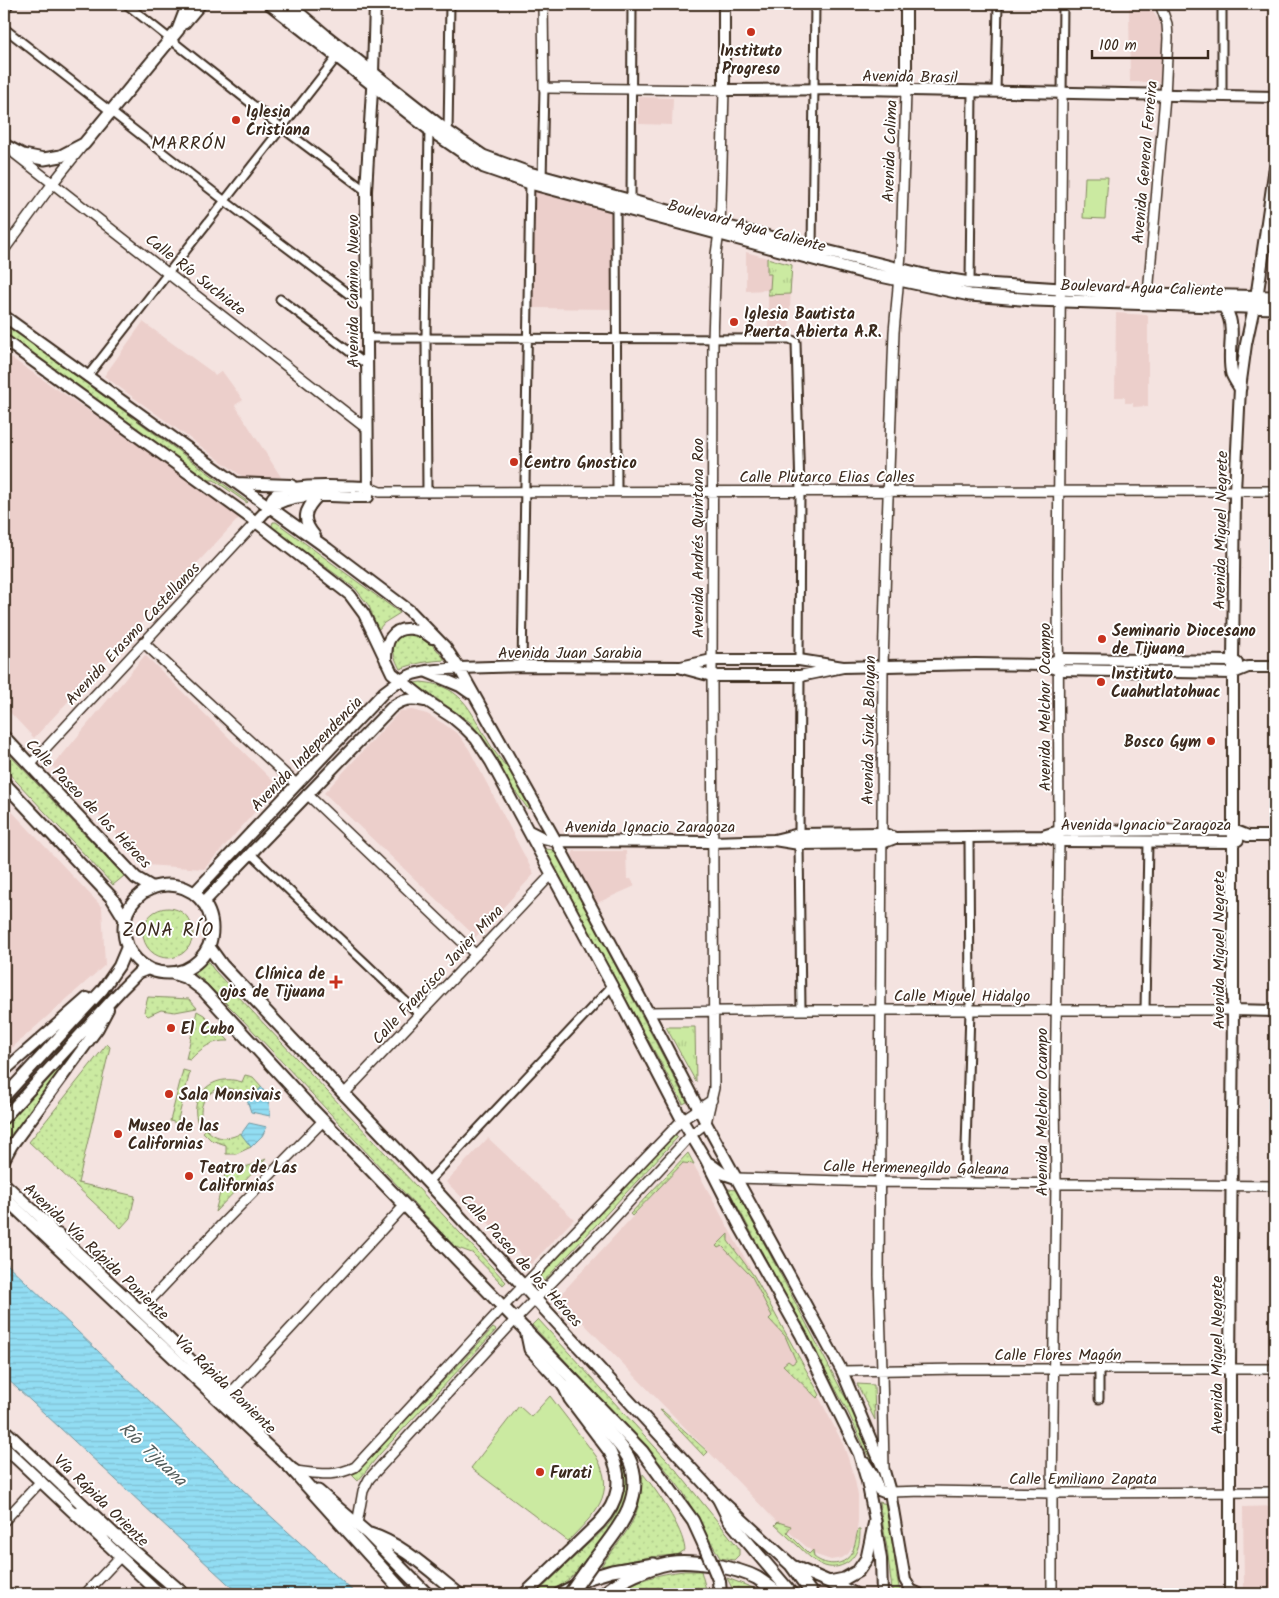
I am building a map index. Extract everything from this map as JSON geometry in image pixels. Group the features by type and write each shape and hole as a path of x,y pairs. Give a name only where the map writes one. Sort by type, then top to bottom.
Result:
{"highway":[{"path":"564,1386 576,1395 619,1444 628,1458 634,1483 629,1510 622,1523 570,1594"},
{"path":"294,1471 405,1594"},
{"path":"111,1540 183,1594"},
{"path":"604,1594 631,1576 671,1563 698,1563 743,1572 757,1578 780,1594"},
{"path":"719,1581 720,1594"}],"main road":[{"path":"4,8 7,4"},
{"path":"174,34 188,4"},
{"path":"6,147 23,156 44,159 60,156 84,144 200,4"},
{"name":"Boulevard Agua Caliente","path":"270,4 337,57 373,79"},
{"name":"Boulevard Agua Caliente","path":"288,4 373,79 484,166 719,230 862,272 932,277 1061,294 1223,306 1255,302 1275,297"},
{"name":"Avenida Camino Nuevo","path":"368,492 366,191 373,79 375,4"},
{"path":"724,4 724,90"},
{"name":"Avenida Colima","path":"906,4 906,91"},
{"name":"Avenida Brasil","path":"724,90 1275,97"},
{"path":"1255,302 1275,170"},
{"name":"Boulevard Agua Caliente","path":"616,202 631,201 719,230 812,248 970,295 1034,300 1061,294 1148,294 1255,302 1275,308"},
{"name":"Avenida Miguel Negrete","path":"1230,1594 1233,1010 1232,661 1235,491 1240,388 1246,344 1255,302"},
{"path":"1223,306 1229,316 1231,325 1231,366 1233,376 1240,388"},
{"path":"4,316 328,549 410,611 444,648 459,668 556,841 706,1123 842,1371 884,1471 890,1492 903,1574 907,1586 919,1594"},
{"path":"4,340 256,522 350,595 364,614 392,673 427,701 453,718 476,739 491,762 682,1120 706,1160 740,1227 801,1335 859,1454 873,1475 879,1490 890,1492"},
{"path":"235,483 307,486"},
{"name":"Calle Plutarco Elias Calles","path":"269,508 274,496 284,490 307,486 368,492"},
{"name":"Calle Plutarco Elias Calles","path":"269,508 287,499 368,492"},
{"path":"318,496 308,507 306,524 328,549"},
{"path":"256,522 269,508"},
{"path":"386,661 388,643 391,637 400,630 407,628 426,633 444,648"},
{"name":"Avenida Juan Sarabia","path":"1045,665 1059,659 1232,661 1248,667 1275,668"},
{"name":"Avenida Juan Sarabia","path":"459,668 522,666 681,667 712,660 799,660 843,667"},
{"name":"Avenida Juan Sarabia","path":"681,667 712,676 800,676 843,667 883,666 1045,665 1058,670 1232,673 1248,667"},
{"name":"Avenida Independencia","path":"194,894 384,692 400,680 413,674 459,668"},
{"path":"426,671 460,686 473,696"},
{"name":"Avenida Independencia","path":"203,903 392,707 400,701 411,698 427,701"},
{"name":"Calle Paseo de los Héroes","path":"4,737 136,878 153,888"},
{"path":"4,783 114,900 125,919"},
{"name":"Avenida Ignacio Zaragoza","path":"528,831 543,838 556,841 712,842 1059,836 1233,830 1248,836 1275,836"},
{"name":"Avenida Ignacio Zaragoza","path":"1059,836 1148,842 1233,842 1248,836"},
{"path":"114,900 127,898 132,895 136,878"},
{"path":"163,885 184,888 194,894 203,903 211,919 212,938 203,957 184,971 164,973 148,969 127,948 124,929 128,909 143,893 163,885"},
{"name":"Calle Paseo de los Héroes","path":"209,947 222,965 428,1182 718,1498 791,1565 812,1594"},
{"path":"4,1096 103,989 119,966 127,948"},
{"path":"4,1118 138,973 148,969"},
{"path":"172,973 187,978 203,990 323,1121 642,1451 693,1521 725,1594"},
{"path":"4,1071 84,1000 103,989"},
{"path":"4,1160 12,1145 98,1028 116,996"},
{"name":"Calle Miguel Hidalgo","path":"1233,1010 1275,1011"},
{"path":"706,1160 724,1174 736,1178"},
{"name":"Avenida Vía Rápida Poniente","path":"4,1183 228,1397 294,1471"},
{"name":"Vía Rápida Poniente","path":"4,1197 294,1471 367,1533 427,1594"},
{"path":"44,1220 89,1277"},
{"path":"524,1594 600,1523 608,1513 617,1493 618,1482 615,1461 570,1399 564,1386 530,1348 526,1330"},
{"name":"Vía Rápida Oriente","path":"4,1430 62,1484 111,1540 177,1594"},
{"path":"4,1447 111,1540 120,1558 160,1594"},
{"path":"859,1454 867,1480 875,1520 881,1559 882,1594"},
{"path":"718,1498 729,1520 792,1594"},
{"path":"829,1582 844,1579 858,1571 863,1565 869,1552 875,1520"},
{"path":"367,1533 395,1545 459,1594"},
{"path":"559,1594 589,1578 643,1566 671,1563"},
{"path":"791,1565 855,1594"},
{"path":"416,1582 432,1594"}],"street":[{"path":"126,4 174,34 282,128 366,191"},
{"path":"448,137 450,4"},
{"path":"542,181 543,4"},
{"path":"631,201 632,4"},
{"path":"812,248 816,4"},
{"path":"996,92 998,4"},
{"path":"1062,94 1063,4"},
{"name":"Avenida General Ferreira","path":"1148,294 1165,96 1168,38 1167,24 1160,4"},
{"path":"1222,4 1222,96"},
{"path":"4,28 225,201 367,308"},
{"path":"87,377 337,57"},
{"name":"Avenida Brasil","path":"544,88 724,90"},
{"name":"Avenida Andrés Quintana Roo","path":"706,1123 714,1088 712,842 713,339 724,90"},
{"name":"Avenida Colima","path":"898,275 901,254 906,91"},
{"path":"970,283 972,92"},
{"name":"Avenida Melchor Ocampo","path":"1052,1594 1056,1184 1055,1094 1059,836 1058,670 1062,94"},
{"path":"427,492 426,338 429,124"},
{"path":"4,250 84,144"},
{"name":"Calle Río Suchiate","path":"6,147 367,429"},
{"path":"522,666 530,178"},
{"path":"616,202 617,491"},
{"name":"Avenida Sirak Baloyan","path":"884,1471 879,1276 883,666 887,491 898,275"},
{"path":"280,299 367,365"},
{"path":"367,338 790,339 796,342 800,492 799,660"},
{"name":"Calle Plutarco Elias Calles","path":"368,492 1275,491"},
{"name":"Avenida Erasmo Castellanos","path":"30,765 256,522"},
{"path":"143,642 296,784"},
{"path":"800,676 801,1010"},
{"path":"307,794 476,954"},
{"path":"965,1182 970,1010 968,837"},
{"path":"1145,1010 1148,842"},
{"path":"251,854 420,1014"},
{"name":"Calle Francisco Javier Mina","path":"344,1094 552,874"},
{"path":"428,1182 612,986"},
{"name":"Calle Miguel Hidalgo","path":"648,1012 1233,1010"},
{"path":"294,1471 331,1475 343,1473 355,1467 503,1307 682,1120 712,1100"},
{"path":"140,1311 323,1121"},
{"path":"357,1524 363,1491 369,1479 515,1320 605,1228 691,1135 706,1123"},
{"name":"Calle Hermenegildo Galeana","path":"736,1178 880,1182 1275,1186"},
{"path":"228,1397 404,1206"},
{"path":"1099,1369 1099,1399"},
{"name":"Calle Flores Magón","path":"842,1371 1275,1369"},
{"path":"4,1521 41,1481"},
{"name":"Calle Emiliano Zapata","path":"890,1492 1275,1492"},
{"path":"85,1594 120,1558"}],"shaded area":[{"path":"1129,4 1148,4 1165,30 1163,82 1130,82"},
{"path":"639,97 673,98 672,125 639,124"},
{"path":"535,190 612,211 612,309 533,308"},
{"path":"746,252 792,265 789,330 768,329 768,290 746,291"},
{"path":"1116,313 1148,315 1148,406 1133,407 1133,403 1125,403 1125,397 1115,397"},
{"path":"143,322 215,376 222,371 243,400 235,405 281,477 243,477 104,376"},
{"path":"4,353 240,517 34,738 4,706"},
{"path":"145,655 278,786 204,869 146,865 53,767 53,764"},
{"path":"412,710 427,714 459,735 469,749 534,874 476,937 324,793 400,711"},
{"path":"4,803 102,907 105,965 4,1055"},
{"path":"574,851 626,851 627,879 631,879 635,886 597,903 572,855"},
{"path":"488,1138 574,1219 531,1264 446,1182"},
{"path":"689,1156 798,1356 843,1444 855,1480 858,1496 858,1520 854,1545 848,1554 842,1558 831,1560 816,1555 775,1520 558,1297"},
{"path":"1275,1506 1275,1590 1244,1590 1243,1507"}],"green space":[{"path":"1085,177 1108,177 1105,219 1083,218"},
{"path":"767,258 792,265 790,294 768,295 771,274 767,274"},
{"path":"4,323 248,502 214,480 205,480 4,335"},
{"path":"273,522 276,522 400,613 384,623 378,630 369,606 356,589 272,528"},
{"path":"402,634 422,637 445,660 411,665 400,669 393,650 395,641"},
{"path":"421,682 449,690 466,705 493,749 517,782 530,808 528,809 512,789 488,744 470,722 414,683"},
{"path":"4,749 124,876 113,885 4,768"},
{"path":"545,849 555,850 687,1102 683,1104"},
{"path":"163,908 173,908 186,915 193,928 193,938 186,951 173,958 163,958 154,954 147,947 143,938 143,928 147,919 154,912"},
{"path":"207,960 252,1011 506,1282 503,1285 472,1253 455,1247 242,1019 194,973"},
{"path":"148,997 189,999 197,1008 175,1012 161,1010 148,1016 144,1012"},
{"path":"197,1011 204,1015 229,1041 217,1042 207,1046 190,1060 186,1059"},
{"path":"666,1027 695,1027 696,1082"},
{"path":"107,1044 110,1047 78,1183 135,1196 130,1218 121,1228 29,1142"},
{"path":"70,1059 4,1146 4,1127"},
{"path":"183,1070 190,1072 177,1123 170,1121"},
{"path":"245,1075 253,1077 262,1087 247,1100 239,1092 231,1089 222,1088 214,1091 207,1096 203,1104 201,1113 203,1124 199,1126 196,1105 199,1096 205,1089 221,1080 242,1082"},
{"path":"206,1129 210,1133 223,1138 241,1133 251,1147 236,1154 226,1154 226,1145 211,1140 203,1132"},
{"path":"675,1134 678,1137 544,1281 540,1277"},
{"path":"688,1153 694,1164 683,1163 632,1216 630,1214"},
{"path":"266,1159 215,1212 227,1167 242,1167"},
{"path":"728,1189 736,1190 844,1395 854,1409 875,1462 868,1455 848,1412"},
{"path":"728,1234 728,1241 754,1276 820,1395 817,1398 783,1365 788,1361 792,1364 796,1361 785,1336 769,1319 772,1316 752,1277 722,1246 718,1248 716,1246"},
{"path":"538,1319 676,1470 739,1548 739,1555 734,1560 720,1558 683,1492 663,1466 532,1325"},
{"path":"493,1328 496,1330 379,1455 358,1481 352,1475 360,1469"},
{"path":"857,1384 874,1385 875,1420"},
{"name":"Furati","path":"550,1396 596,1456 605,1482 604,1493 594,1513 568,1541 471,1468 519,1406 531,1417"},
{"path":"660,1410 663,1411 708,1452 704,1456"},
{"path":"598,1426 619,1451 626,1465 629,1494 626,1504 608,1533 569,1579 548,1594 536,1594 603,1530 617,1511 623,1487 621,1462 614,1448"},
{"path":"643,1474 675,1521 685,1550 677,1555 650,1557 601,1566 633,1520 639,1503"},
{"path":"879,1502 887,1504 897,1577 901,1592 904,1594 894,1594 892,1590"},
{"path":"778,1522 791,1526 787,1532 809,1554 813,1550 814,1557 825,1563 836,1564 846,1560 853,1550 858,1530 860,1530 857,1549 853,1558 838,1567 819,1564 775,1525"},
{"path":"684,1571 701,1571 707,1593 614,1594 648,1578"},
{"path":"727,1578 756,1589 763,1594 735,1594"}],"water":[{"path":"262,1087 270,1108 270,1116 251,1112 247,1100"},
{"path":"249,1123 267,1127 262,1136 251,1147 241,1134"},
{"name":"Río Tijuana","path":"4,1261 263,1509 356,1594 239,1594 4,1376"}],"place":[{"name":"Instituto Progreso","path":"751,32"},
{"name":"Iglesia Cristiana","path":"236,120"},
{"name":"Iglesia Bautista Puerta Abierta A.R.","path":"734,322"},
{"name":"Centro Gnostico","path":"514,462"},
{"name":"Seminario Diocesano de Tijuana","path":"1102,639"},
{"name":"Instituto Cuahutlatohuac","path":"1101,682"},
{"name":"Bosco Gym","path":"1211,741"},
{"name":"Clínica de ojos de Tijuana","path":"336,982"},
{"name":"El Cubo","path":"171,1028"},
{"name":"Sala Monsivais","path":"169,1094"},
{"name":"Museo de las Californias","path":"118,1134"},
{"name":"Teatro de Las Californias","path":"189,1176"},
{"name":"Furati","path":"540,1472"}],"district":[{"name":"MARRÓN","path":"189,143"},
{"name":"ZONA RÍO","path":"168,929"}]}
